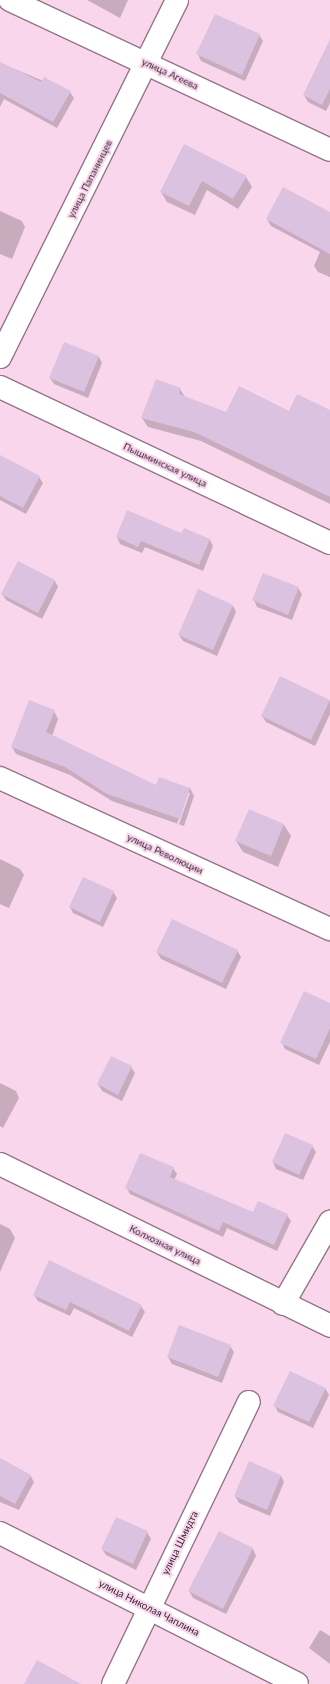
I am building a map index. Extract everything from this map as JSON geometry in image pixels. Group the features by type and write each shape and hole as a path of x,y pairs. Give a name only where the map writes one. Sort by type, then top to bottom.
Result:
{"street":[{"name":"улица Агеева","path":"10,0 148,63 330,150"},
{"name":"улица Папанинцев","path":"0,357 148,63 177,0"},
{"name":"Пышминская улица","path":"0,388 330,543"},
{"name":"улица Революции","path":"0,778 330,929"},
{"name":"Колхозная улица","path":"0,1164 330,1326"},
{"path":"283,1304 330,1222"},
{"name":"улица Шмидта","path":"114,1684 148,1608 249,1402"},
{"name":"улица Николая Чаплина","path":"0,1533 297,1684"}],"building":[{"path":"215,14 260,34 242,75 196,54"},
{"path":"330,39 330,89 322,105 303,95"},
{"path":"0,62 41,82 44,77 71,91 53,122 0,93"},
{"path":"184,144 247,176 233,199 202,181 189,206 160,192"},
{"path":"283,187 330,212 330,254 266,219"},
{"path":"64,342 99,356 84,392 49,378"},
{"path":"156,379 181,388 179,394 226,412 239,386 289,411 297,394 330,410 330,497 194,432 141,418"},
{"path":"0,455 40,476 23,508 0,496"},
{"path":"127,510 181,533 184,528 210,539 199,565 141,541 138,547 116,537"},
{"path":"18,561 55,580 38,613 1,594"},
{"path":"263,573 299,587 288,615 252,600"},
{"path":"198,589 233,605 213,650 178,635"},
{"path":"280,676 330,700 311,740 261,716"},
{"path":"29,700 55,710 46,732 156,785 159,777 190,788 180,819 107,794 65,767 11,747"},
{"path":"249,809 284,824 271,856 235,841"},
{"path":"83,877 114,891 100,922 69,907"},
{"path":"172,919 238,950 222,983 156,952"},
{"path":"304,991 330,1003 330,1028 316,1059 280,1043"},
{"path":"111,1056 132,1066 118,1095 97,1084"},
{"path":"285,1133 313,1145 299,1175 272,1162"},
{"path":"140,1153 174,1167 170,1177 253,1212 258,1201 288,1214 274,1245 223,1222 219,1231 125,1188"},
{"path":"49,1260 142,1305 129,1331 70,1302 66,1310 33,1295"},
{"path":"179,1325 231,1345 218,1377 167,1357"},
{"path":"290,1371 326,1388 309,1422 273,1406"},
{"path":"0,1458 31,1475 15,1504 0,1496"},
{"path":"249,1461 281,1475 267,1510 234,1496"},
{"path":"116,1517 148,1531 133,1564 101,1549"},
{"path":"219,1531 253,1548 223,1609 188,1591"},
{"path":"37,1660 81,1684 24,1684"}]}
